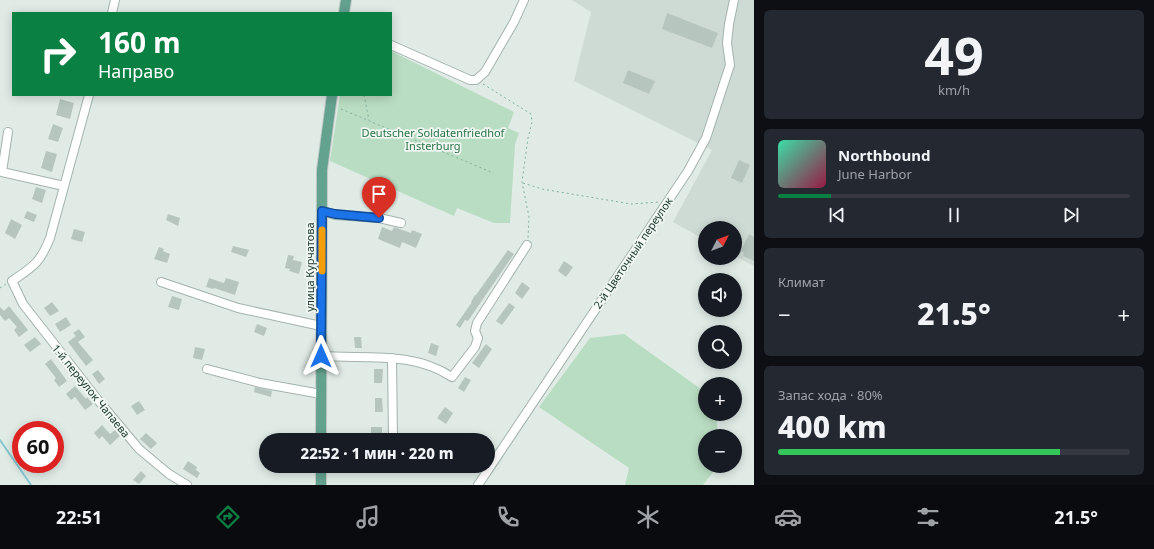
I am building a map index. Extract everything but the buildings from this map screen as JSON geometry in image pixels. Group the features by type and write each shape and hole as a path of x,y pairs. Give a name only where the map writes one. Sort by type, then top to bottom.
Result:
{"main road":[{"path":"344,12 346,0"},
{"name":"улица Курчатова","path":"321,433 322,170 332,96"},
{"path":"321,473 321,485"}],"street":[{"path":"112,12 115,0"},
{"path":"392,45 470,80 476,80 485,72 514,22 524,0"},
{"name":"2-й Цветочный переулок","path":"478,485 688,171 706,138 730,65 727,43 734,0"},
{"path":"8,132 2,172 64,186 89,96"},
{"name":"1-й переулок Чапаева","path":"64,186 50,238 43,254 35,265 12,281 23,304 139,450 169,474 187,485"},
{"path":"322,211 335,214 379,218 401,223"},
{"path":"321,356 392,358 421,362 440,369 452,377 474,347 478,338 475,330 477,322 527,245"},
{"path":"161,282 238,308 321,326"},
{"path":"392,358 393,433"},
{"path":"207,369 260,383 321,394"}],"path":[{"path":"476,80 510,103 531,114 532,122 528,138 522,182 529,217 527,245"},
{"path":"364,96 369,121"},
{"path":"341,109 491,172"},
{"path":"522,182 542,188 631,204 668,201"}],"shaded area":[{"path":"572,0 754,0 754,266 742,260 742,221 698,221 698,236 673,222 712,150 574,81 591,12"}],"green space":[{"name":"Deutscher Soldatenfriedhof Insterburg","path":"392,51 514,112 508,128 519,133 515,144 510,223 494,223 457,208 454,216 330,161 340,96 392,96"},
{"path":"624,334 698,387 698,421 717,421 717,429 698,429 698,473 712,473 703,485 625,485 629,468 539,407 590,338"}],"waterway":[{"path":"0,440 31,485"}],"slow traffic":[{"path":"322,230 322,271"}],"route":[{"path":"321,356 322,211 335,214 379,218"}]}
